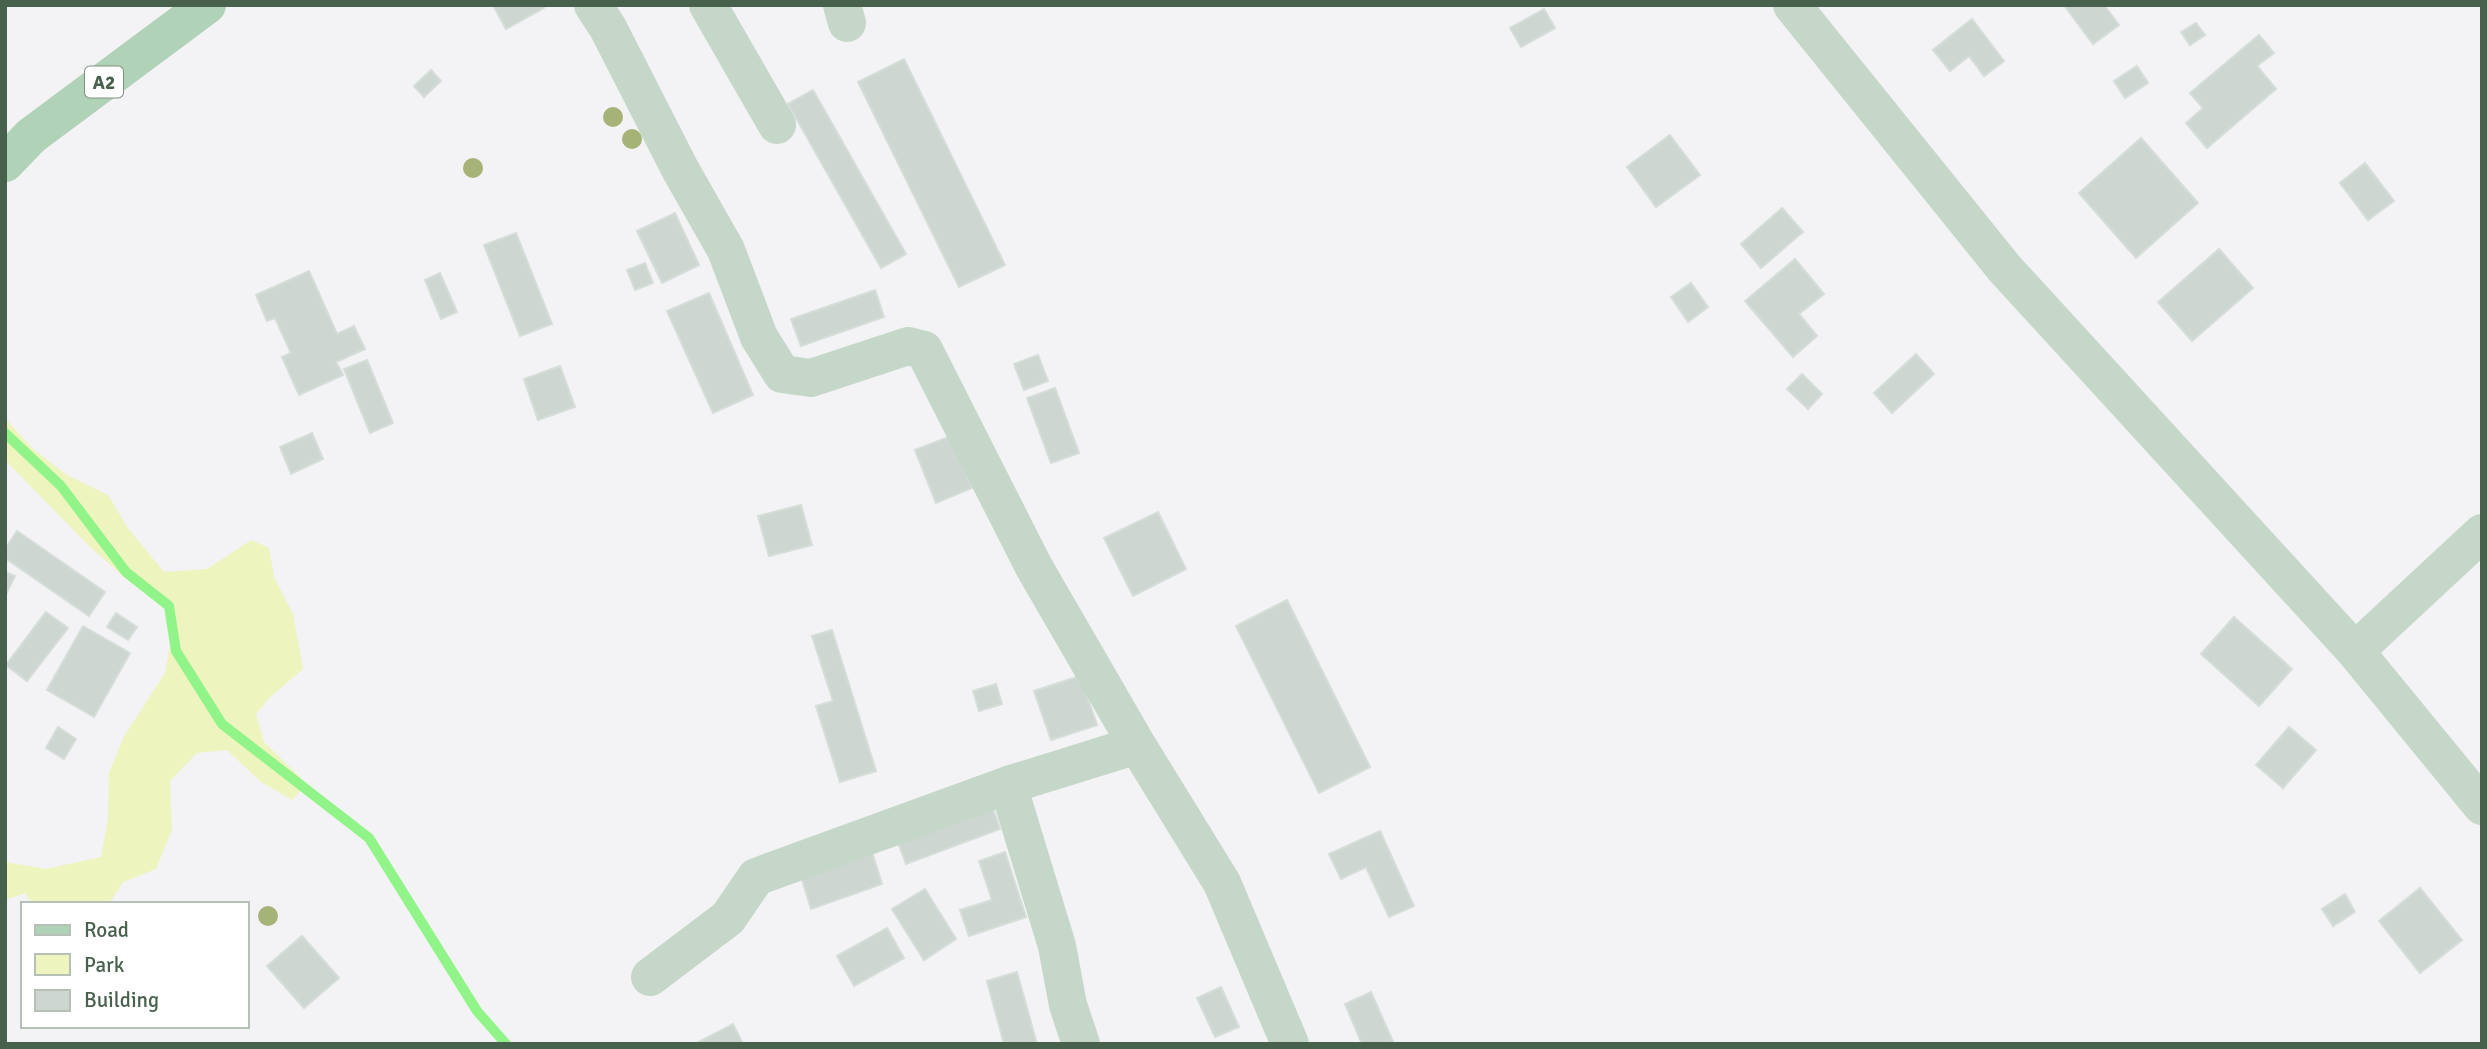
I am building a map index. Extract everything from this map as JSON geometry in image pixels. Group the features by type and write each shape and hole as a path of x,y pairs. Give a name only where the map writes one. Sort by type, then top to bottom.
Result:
{"main road":[{"name":"A2","path":"5,163 31,136 207,5"}],"street":[{"path":"593,5 608,28 680,169 726,250 759,337 782,374 811,377 908,346 924,350 1034,567 1137,745 1222,883 1290,1044"},
{"path":"708,5 777,125"},
{"path":"1792,5 2005,269 2355,652 2482,806"},
{"path":"2355,652 2482,533"},
{"path":"650,977 728,918 756,877 1008,785 1137,745"},
{"path":"1008,785 1057,946 1068,1004 1081,1044"}],"green space":[{"path":"5,418 33,449 67,475 108,495 127,527 164,572 207,569 251,540 269,548 274,577 293,614 303,669 270,697 256,714 264,742 307,784 292,800 261,782 227,750 197,753 170,781 172,830 156,869 123,882 110,902 31,902 25,893 5,900 5,862 46,869 101,857 108,818 109,773 124,736 165,673 170,645 171,613 126,579 88,545 5,460"}],"building":[{"path":"493,5 542,5 544,8 506,29"},
{"path":"2064,5 2104,5 2119,25 2093,44"},
{"path":"1544,9 1555,28 1521,47 1510,28"},
{"path":"1972,19 2004,61 1984,76 1969,56 1950,71 1933,50"},
{"path":"2196,23 2205,35 2190,45 2181,32"},
{"path":"2259,35 2274,53 2257,66 2276,89 2207,148 2186,123 2203,108 2190,93"},
{"path":"904,59 1005,265 959,287 858,82"},
{"path":"2137,66 2148,83 2125,98 2114,81"},
{"path":"431,70 441,81 424,97 414,86"},
{"path":"813,90 906,254 881,268 788,104"},
{"path":"1670,135 1700,175 1656,207 1627,167"},
{"path":"2141,138 2198,203 2136,258 2079,193"},
{"path":"2365,163 2394,201 2368,220 2340,183"},
{"path":"1782,208 1803,232 1761,268 1741,244"},
{"path":"675,213 699,265 662,283 637,231"},
{"path":"516,233 552,324 520,336 484,245"},
{"path":"2219,249 2253,288 2192,341 2158,302"},
{"path":"1795,259 1824,294 1799,314 1817,336 1793,357 1745,301"},
{"path":"645,263 653,283 635,290 627,270"},
{"path":"309,271 337,334 354,326 365,349 336,362 343,375 299,395 282,357 291,353 275,318 267,321 256,295"},
{"path":"440,273 457,312 441,319 425,280"},
{"path":"1691,283 1708,307 1688,322 1671,297"},
{"path":"875,290 884,317 801,346 791,319"},
{"path":"709,293 753,395 713,413 667,311"},
{"path":"1916,354 1934,374 1892,413 1874,393"},
{"path":"1038,355 1048,381 1024,390 1014,364"},
{"path":"367,360 393,423 370,433 344,369"},
{"path":"560,366 575,407 538,420 524,379"},
{"path":"1802,374 1822,394 1808,409 1787,389"},
{"path":"1055,388 1079,453 1051,463 1027,398"},
{"path":"312,433 323,459 291,474 280,447"},
{"path":"951,436 972,488 936,503 915,450"},
{"path":"801,505 812,545 769,556 758,516"},
{"path":"1158,512 1186,569 1133,596 1104,538"},
{"path":"17,531 105,592 89,616 5,558 5,549"},
{"path":"5,572 15,576 5,596"},
{"path":"1287,600 1370,767 1319,793 1236,626"},
{"path":"46,612 68,628 27,681 6,665"},
{"path":"116,613 137,627 128,640 107,627"},
{"path":"2234,617 2292,669 2259,706 2201,654"},
{"path":"83,626 130,653 94,717 47,690"},
{"path":"832,630 876,771 840,782 816,706 833,701 812,636"},
{"path":"1080,676 1097,725 1051,740 1034,691"},
{"path":"996,684 1002,704 979,711 973,691"},
{"path":"58,727 76,739 64,759 46,748"},
{"path":"2289,727 2316,750 2283,788 2256,765"},
{"path":"991,803 1000,829 906,864 896,837"},
{"path":"1380,831 1414,906 1389,917 1366,867 1341,879 1329,854"},
{"path":"871,849 882,884 811,909 800,873"},
{"path":"1005,852 1026,917 969,936 960,910 992,900 979,861"},
{"path":"2420,888 2462,940 2420,973 2379,921"},
{"path":"925,889 956,939 924,960 892,909"},
{"path":"2345,894 2355,912 2333,926 2322,909"},
{"path":"887,928 904,958 854,986 837,956"},
{"path":"302,936 339,978 304,1008 267,966"},
{"path":"1017,972 1037,1044 1004,1044 987,981"},
{"path":"1221,987 1239,1027 1215,1037 1197,998"},
{"path":"1371,992 1394,1044 1362,1044 1345,1004"},
{"path":"733,1024 743,1044 695,1044"}],"waterway":[{"path":"5,433 61,486 126,572 169,606 176,651 222,724 369,838 477,1011 506,1044"}]}
